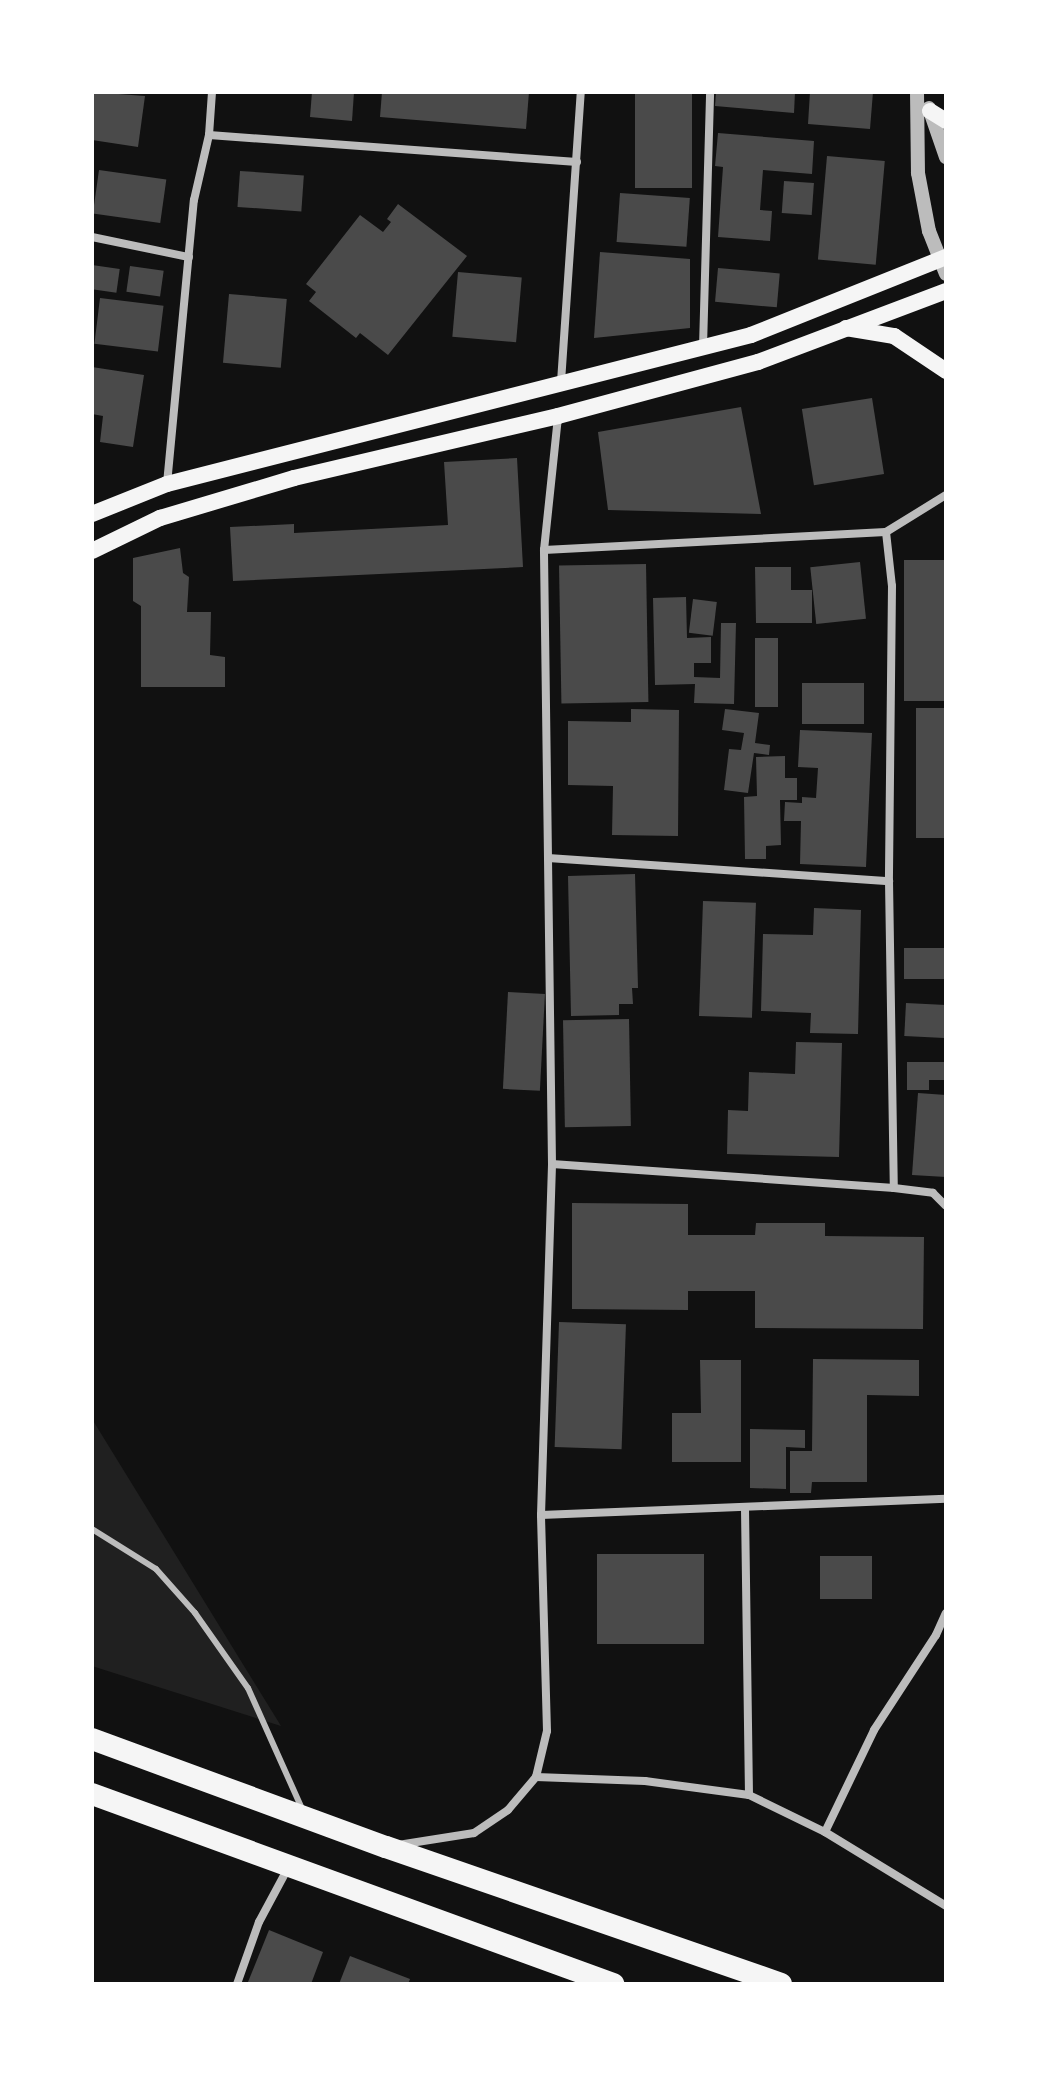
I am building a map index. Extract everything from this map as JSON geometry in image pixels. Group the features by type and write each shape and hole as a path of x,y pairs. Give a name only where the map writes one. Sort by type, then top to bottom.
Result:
{"highway":[{"path":"92,1739 386,1847 781,1984"},
{"path":"92,1794 613,1984"}],"main road":[{"path":"930,111 946,121"},
{"path":"92,514 167,484 408,425 561,382 751,335 944,263"},
{"path":"92,551 160,518 294,478 558,416 758,362 946,291"},
{"path":"845,328 894,336 946,371"}],"street":[{"path":"167,484 194,200 209,135 212,92"},
{"path":"561,382 581,92"},
{"path":"703,349 710,92"},
{"path":"920,92 946,157"},
{"path":"920,92 918,173 929,231 944,263"},
{"path":"209,135 577,162"},
{"path":"92,237 189,257"},
{"path":"386,1847 474,1833 508,1810 536,1777 547,1731 541,1515 552,1164 544,550 558,416"},
{"path":"544,550 886,532 946,495"},
{"path":"886,532 892,586 889,881 894,1188"},
{"path":"548,858 889,881"},
{"path":"552,1164 894,1188 933,1193 946,1206"},
{"path":"541,1515 946,1499"},
{"path":"745,1509 749,1795"},
{"path":"825,1832 874,1730 946,1613"},
{"path":"536,1777 645,1781 749,1795 825,1832 946,1906"},
{"path":"237,1984 259,1922 289,1866"}],"lane":[{"path":"92,1529 156,1569 195,1613 248,1688 306,1818"}],"shaded area":[{"path":"92,1419 281,1726 92,1666"}],"building":[{"path":"92,92 145,96 138,147 92,140"},
{"path":"312,92 354,92 352,121 310,117"},
{"path":"382,92 529,92 526,129 380,117"},
{"path":"635,92 692,92 692,188 635,188"},
{"path":"716,92 795,92 794,113 715,106"},
{"path":"810,92 873,92 870,129 808,124"},
{"path":"718,133 814,141 812,174 763,170 760,210 772,211 770,241 718,237 723,167 715,166"},
{"path":"827,156 885,161 876,265 818,260"},
{"path":"99,170 166,179 160,223 93,214"},
{"path":"240,171 304,175 301,211 237,207"},
{"path":"784,181 814,183 812,215 782,213"},
{"path":"620,193 690,198 686,247 617,242"},
{"path":"398,204 467,256 388,355 360,333 356,338 309,301 316,292 306,284 360,215 383,232 391,222 387,219"},
{"path":"600,252 690,259 690,328 594,338"},
{"path":"92,265 120,269 116,293 92,289"},
{"path":"130,266 164,271 160,296 126,292"},
{"path":"718,268 780,273 777,307 715,302"},
{"path":"458,272 522,278 516,342 452,337"},
{"path":"229,294 287,299 281,368 223,363"},
{"path":"100,298 164,306 158,351 94,344"},
{"path":"92,367 144,375 133,447 100,442 103,416 92,414"},
{"path":"872,398 884,474 814,485 802,409"},
{"path":"741,407 761,514 608,510 598,432"},
{"path":"517,458 523,567 233,581 230,527 294,524 294,533 448,525 444,462"},
{"path":"180,548 183,573 189,577 187,612 211,612 210,655 225,657 225,687 141,687 141,606 133,601 133,558"},
{"path":"904,560 946,560 946,701 904,701"},
{"path":"860,562 866,619 816,624 810,567"},
{"path":"646,564 648,702 561,703 559,566"},
{"path":"755,567 791,567 791,590 812,590 812,623 756,623"},
{"path":"686,597 687,638 711,637 711,663 694,663 694,677 720,678 721,623 736,623 734,704 694,703 695,684 655,685 653,598"},
{"path":"693,599 717,602 713,636 689,633"},
{"path":"755,638 778,638 778,707 755,707"},
{"path":"802,683 864,683 864,724 802,724"},
{"path":"916,708 946,708 946,838 916,838"},
{"path":"631,709 679,710 678,836 612,835 613,786 568,785 568,721 631,722"},
{"path":"725,709 759,713 755,743 770,745 769,755 754,753 748,793 724,790 729,749 741,750 744,733 722,730"},
{"path":"800,730 872,733 866,867 800,864 801,821 784,821 785,802 802,803 802,797 816,798 818,768 798,767"},
{"path":"785,756 785,778 797,778 797,800 780,800 781,845 766,846 766,859 745,859 744,797 757,796 756,757"},
{"path":"635,874 638,988 632,988 633,1004 619,1004 619,1015 571,1016 568,876"},
{"path":"703,901 756,903 752,1018 699,1016"},
{"path":"814,908 861,910 858,1034 810,1033 811,1013 761,1011 763,934 813,935"},
{"path":"904,948 946,948 946,979 904,979"},
{"path":"508,992 545,994 540,1091 503,1089"},
{"path":"906,1003 946,1005 944,1038 904,1036"},
{"path":"629,1019 631,1126 565,1127 563,1020"},
{"path":"796,1042 842,1043 839,1157 727,1154 728,1110 748,1111 749,1072 795,1074"},
{"path":"907,1062 946,1062 946,1080 929,1080 929,1090 907,1090"},
{"path":"918,1093 946,1095 946,1177 912,1175"},
{"path":"572,1203 688,1204 688,1235 755,1235 756,1223 825,1223 825,1236 924,1237 923,1329 755,1328 755,1291 688,1291 688,1310 572,1309"},
{"path":"559,1322 626,1324 622,1449 555,1447"},
{"path":"813,1359 919,1360 919,1396 867,1395 867,1482 812,1482 811,1493 790,1493 790,1451 812,1451"},
{"path":"700,1360 741,1360 741,1462 672,1462 672,1413 701,1413"},
{"path":"750,1429 805,1430 805,1448 786,1447 786,1489 750,1488"},
{"path":"597,1554 704,1554 704,1644 597,1644"},
{"path":"820,1556 872,1556 872,1599 820,1599"},
{"path":"269,1930 323,1952 311,1984 248,1982"},
{"path":"350,1956 410,1979 408,1984 339,1984"}]}
